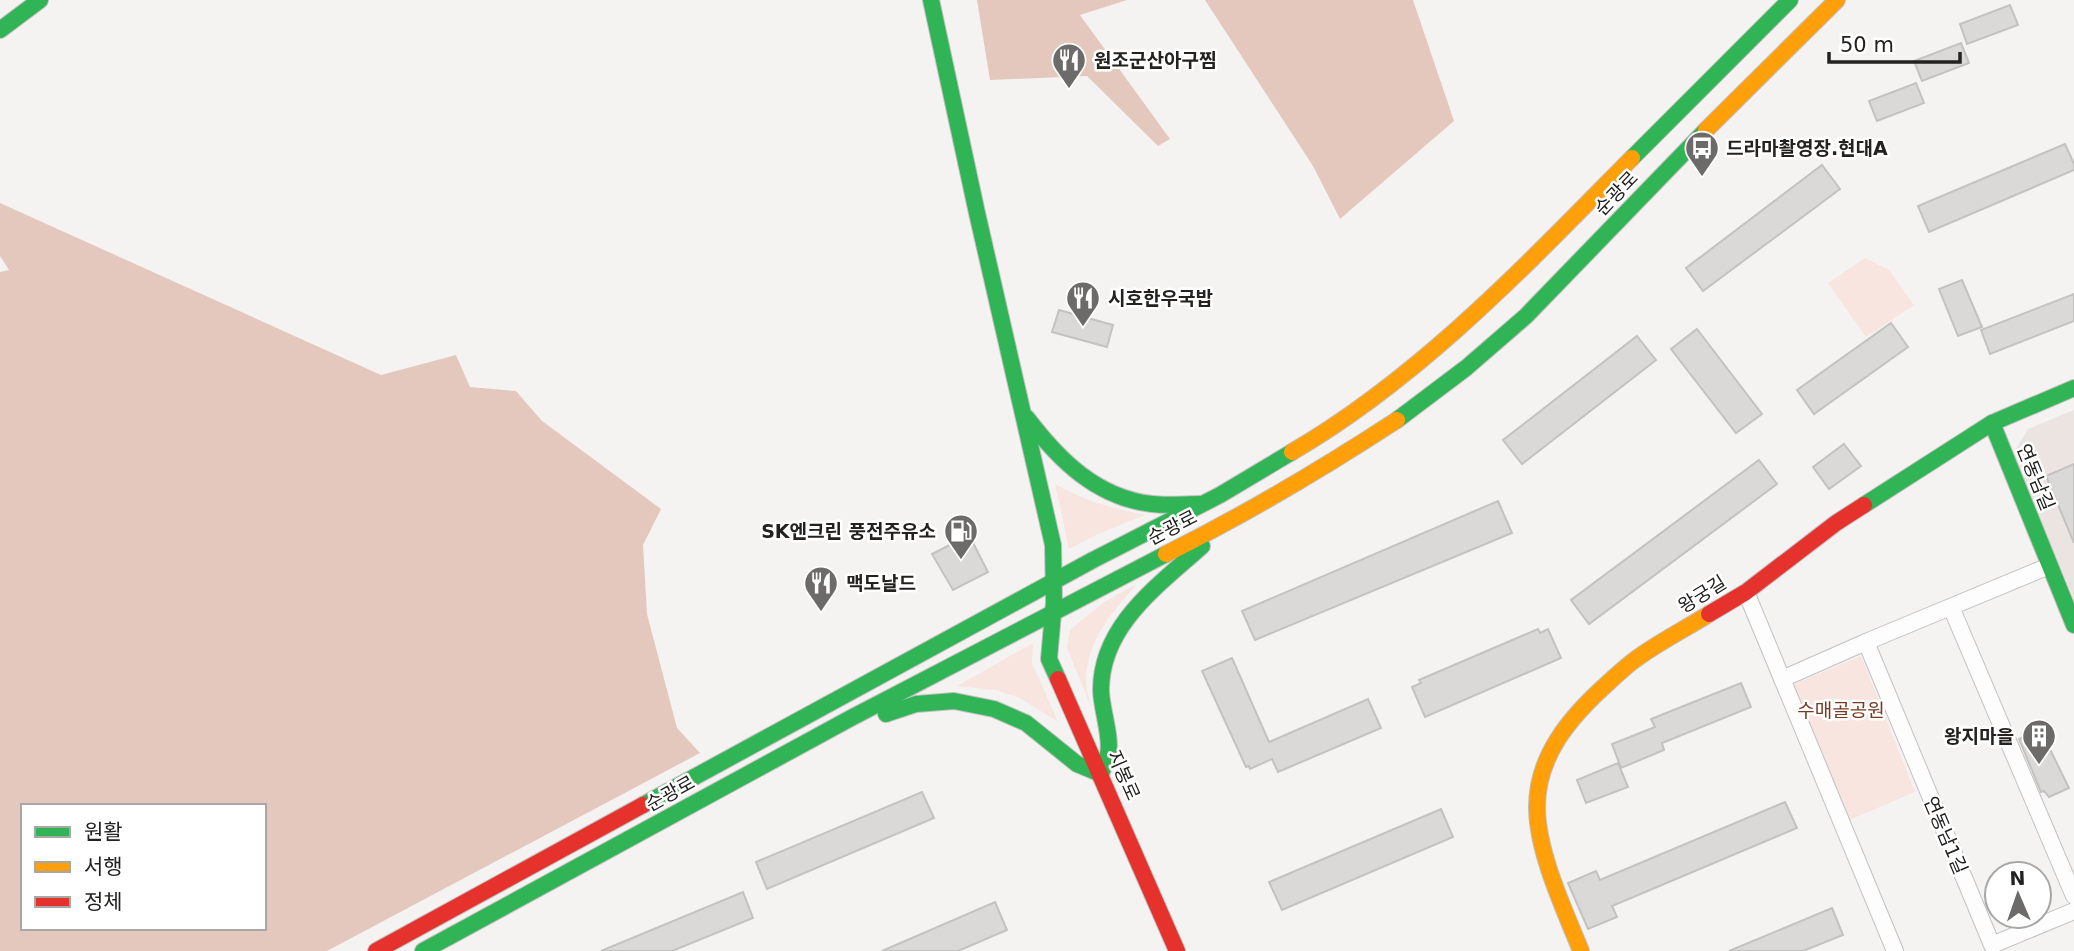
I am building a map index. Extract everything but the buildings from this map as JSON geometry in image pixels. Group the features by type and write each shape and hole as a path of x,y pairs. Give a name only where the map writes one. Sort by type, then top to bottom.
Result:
{"main road":[{"path":"0,30 40,0"},
{"name":"지봉로","path":"931,0 1053,545 1055,613 1049,659 1177,951"},
{"name":"순광로","path":"376,951 1201,504 1327,432 1419,362 1488,303 1790,0"},
{"name":"순광로","path":"423,951 851,718 1229,522 1407,414 1526,316 1711,125 1837,0"},
{"name":"왕궁길","path":"1581,951 1556,891 1540,833 1538,794 1546,760 1567,724 1582,706 1636,659 1746,592 1836,523 1992,423 2074,388"},
{"path":"1022,411 1050,449 1085,480 1111,494 1150,503 1201,504"},
{"name":"연동남길","path":"1992,423 2074,625"},
{"path":"851,718 880,716 916,704 954,701 994,709 1026,723 1077,764 1101,775 1109,752 1101,690 1104,667 1116,633 1139,603 1229,522"}],"street":[{"path":"1782,679 2049,566"},
{"path":"1746,592 1895,951"},
{"path":"1951,607 2074,896"},
{"name":"연동남1길","path":"1866,642 1986,948 2074,911"}],"shaded area":[{"path":"977,0 1127,0 1080,15 1170,139 1158,146 1087,76 990,80"},
{"path":"1205,0 1413,0 1454,121 1340,219 1313,166"},
{"path":"0,203 381,375 456,355 470,387 516,391 542,421 661,509 643,545 647,614 677,728 700,753 327,951 0,951 0,272 9,270 0,256"},
{"path":"2074,410 2074,599 2012,455 2028,429"}],"green space":[{"path":"1865,258 1889,270 1914,305 1866,337 1828,283"},
{"path":"1055,484 1098,503 1145,515 1069,549"},
{"path":"1137,584 1103,627 1091,652 1086,679 1091,707 1067,648 1070,630 1104,602"},
{"path":"1033,643 1032,663 1058,722 1020,698 995,690 957,686"},
{"name":"수매골공원","path":"1861,656 1915,792 1847,821 1790,686"}],"traffic: fast":[{"path":"0,30 40,0"},
{"path":"931,0 1053,545 1054,602 1049,659 1058,679"},
{"path":"1632,158 1790,0"},
{"path":"1397,420 1466,368 1526,316 1706,130"},
{"path":"1864,505 1992,423 2074,388"},
{"path":"1027,418 1066,462 1114,494 1152,504 1201,504"},
{"path":"1992,423 2074,625"},
{"path":"643,805 1093,560 1220,495 1292,452"},
{"path":"886,714 916,704 954,701 994,709 1026,723 1077,764 1101,774 1109,747 1101,690 1104,667 1111,646 1135,608 1202,546"},
{"path":"423,951 851,718 1166,554"}],"traffic: slow":[{"path":"1706,130 1837,0"},
{"path":"1292,452 1340,422 1429,354 1513,278 1632,158"},
{"path":"1166,554 1283,490 1397,420"},
{"path":"1581,951 1553,881 1538,826 1538,790 1542,772 1558,738 1594,696 1636,659 1709,614"}],"traffic: jam":[{"path":"1709,614 1746,592 1836,523 1864,505"},
{"path":"1058,679 1177,951"},
{"path":"376,951 643,805"}],"place":[{"name":"원조군산아구찜","path":"1069,90"},
{"name":"드라마촬영장.현대A","path":"1702,178"},
{"name":"시호한우국밥","path":"1083,328"},
{"name":"SK엔크린 풍전주유소","path":"961,561"},
{"name":"맥도날드","path":"821,613"},
{"name":"왕지마을","path":"2039,766"}]}
